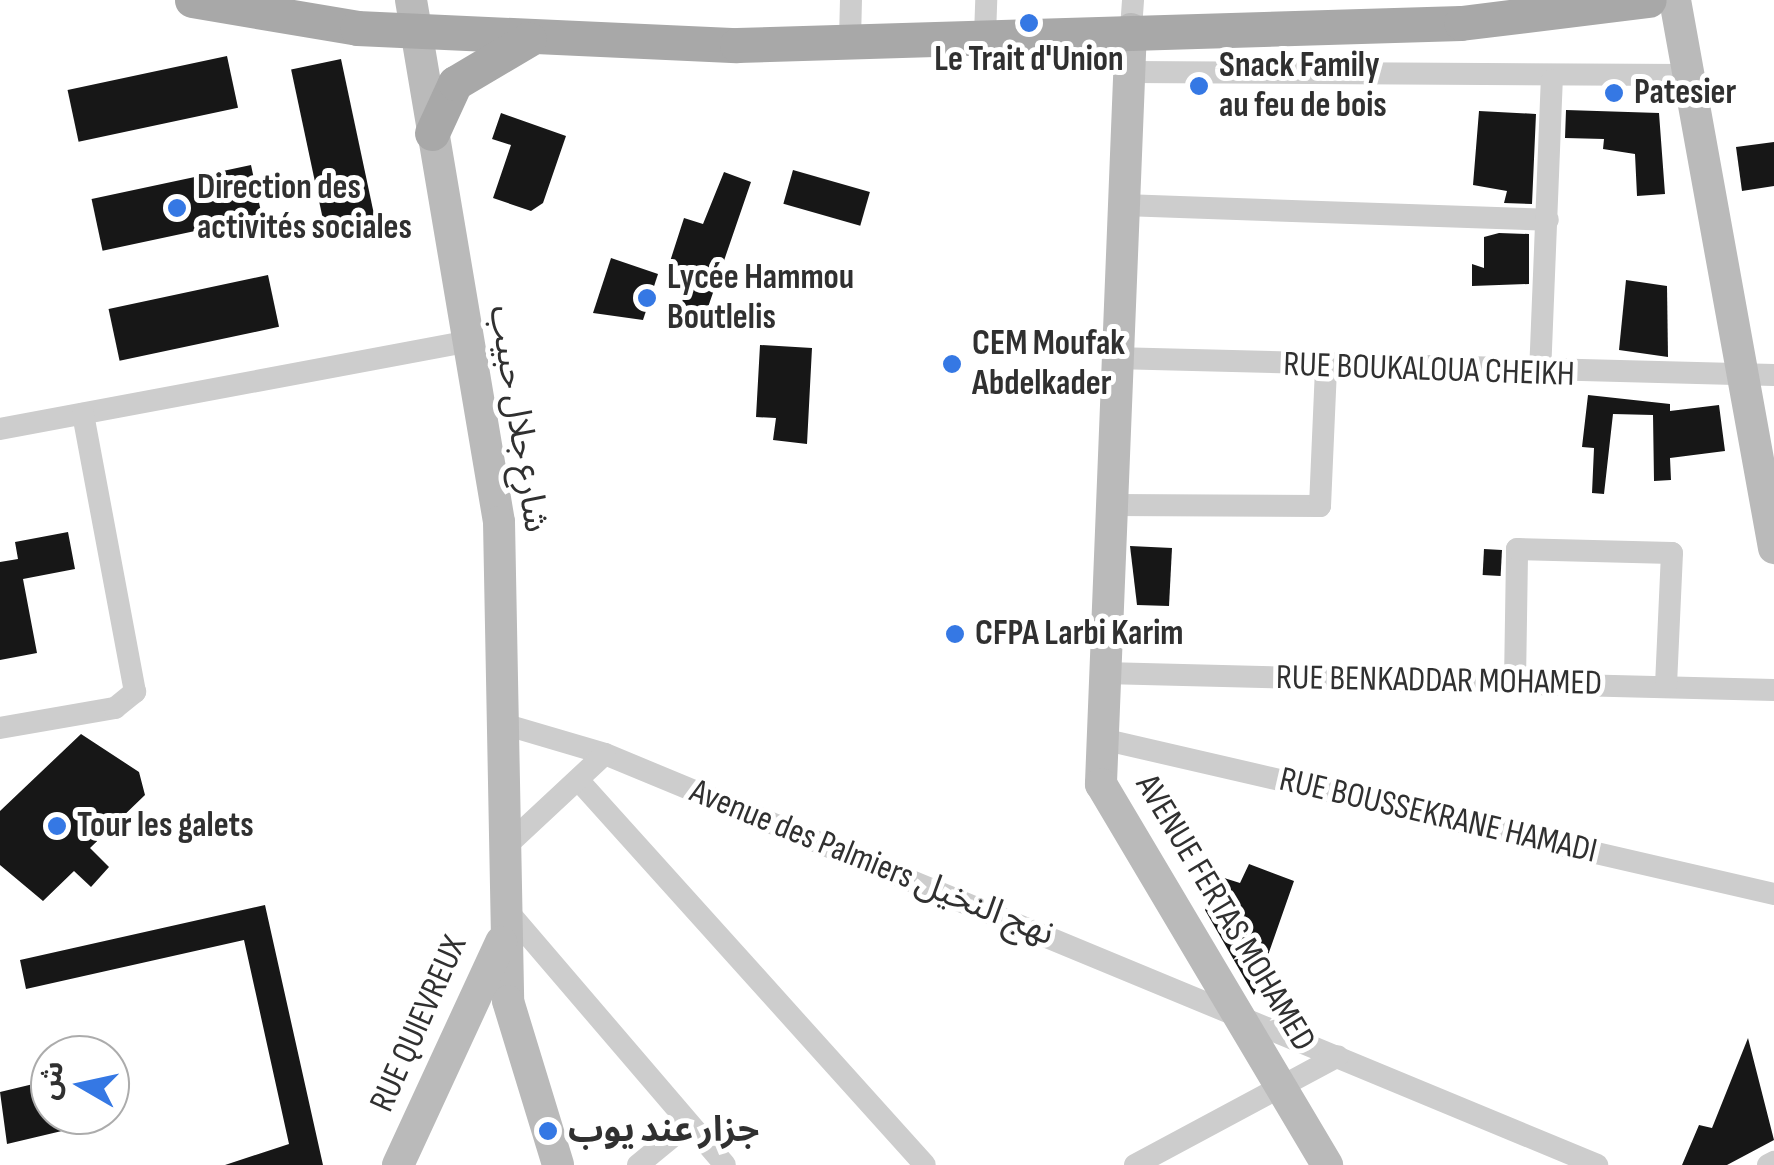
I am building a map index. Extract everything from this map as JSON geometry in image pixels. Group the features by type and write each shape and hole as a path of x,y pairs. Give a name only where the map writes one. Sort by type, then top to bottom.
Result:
{"main road":[{"path":"192,0 413,16"},
{"path":"332,0 529,40 984,36 1132,14 1461,23 1648,0"},
{"path":"432,133 455,84 529,40"}],"street":[{"path":"850,40 851,0"},
{"path":"984,36 986,0"},
{"path":"1675,0 1686,76 1759,378 1774,548"},
{"name":"AVENUE FERTAS MOHAMED","path":"1132,14 1113,358 1101,784 1327,1165"},
{"name":"شارع جلال حبيب","path":"413,16 498,522 503,850 510,914 508,1000 558,1165"},
{"path":"1128,72 1552,80 1686,76"},
{"path":"1540,374 1552,80"},
{"path":"1123,205 1548,220"},
{"path":"0,429 467,342"},
{"name":"RUE BOUKALOUA CHEIKH","path":"1113,358 1759,378"},
{"path":"1111,505 1320,506 1326,367"},
{"path":"0,728 115,708 135,692 83,414"},
{"path":"1515,682 1518,550 1672,553 1666,687"},
{"name":"RUE BENKADDAR MOHAMED","path":"1104,673 1774,690"},
{"name":"Avenue des Palmiers نهج النخيل","path":"500,723 604,754 1240,1014 1596,1165"},
{"name":"RUE BOUSSEKRANE HAMADI","path":"1102,738 1774,894"},
{"path":"503,850 580,782 604,754"},
{"path":"580,782 926,1165"},
{"path":"510,914 725,1165"},
{"name":"RUE QUIEVREUX","path":"398,1165 482,997 510,914"},
{"path":"1135,1165 1338,1056"},
{"path":"638,1165 688,1124"}],"building":[{"path":"227,56 238,108 79,142 68,90"},
{"path":"341,59 375,218 325,229 291,70"},
{"path":"1566,110 1659,113 1665,194 1637,196 1635,154 1603,149 1604,139 1565,138"},
{"path":"1479,111 1536,114 1532,204 1504,203 1507,191 1473,185"},
{"path":"501,113 566,136 543,203 531,211 493,198 511,145 492,139"},
{"path":"1774,142 1774,186 1742,191 1736,147"},
{"name":"Direction des activités sociales","path":"251,165 262,217 103,251 92,199"},
{"path":"793,170 870,192 860,226 783,204"},
{"path":"724,172 751,182 705,316 680,308 688,284 665,277 684,218 703,224"},
{"path":"1529,234 1529,284 1472,286 1472,264 1484,268 1484,237"},
{"path":"611,258 658,274 643,320 593,313"},
{"path":"268,275 279,327 120,361 109,309"},
{"path":"1626,280 1667,286 1668,357 1619,350"},
{"path":"760,345 812,348 807,444 773,440 776,418 756,417"},
{"path":"1588,395 1670,404 1670,411 1719,405 1725,451 1670,458 1671,480 1654,481 1653,415 1613,414 1604,494 1592,493 1594,448 1582,447"},
{"path":"68,532 75,569 23,579 37,653 0,660 0,562 18,559 15,542"},
{"path":"1130,546 1172,548 1169,606 1137,605"},
{"path":"1484,549 1502,550 1501,576 1483,575"},
{"name":"Tour les galets","path":"81,734 139,772 145,795 90,848 109,867 91,887 74,871 43,901 0,865 0,811"},
{"path":"1249,864 1294,881 1254,995 1205,910 1221,877 1240,883"},
{"path":"265,905 323,1165 225,1165 289,1144 244,940 26,989 20,960"},
{"path":"1748,1038 1774,1140 1727,1165 1682,1165 1699,1125 1712,1128"},
{"path":"30,1085 30,1135 45,1135 7,1144 0,1092"}],"place":[{"name":"Le Trait d'Union","path":"1029,23"},
{"name":"Snack Family au feu de bois","path":"1199,86"},
{"name":"Patesier","path":"1614,93"},
{"name":"Direction des activités sociales","path":"177,208"},
{"name":"Lycée Hammou Boutlelis","path":"647,298"},
{"name":"CEM Moufak Abdelkader","path":"952,364"},
{"name":"CFPA Larbi Karim","path":"955,634"},
{"name":"Tour les galets","path":"57,826"},
{"name":"جزار عند يوب","path":"548,1131"}]}
